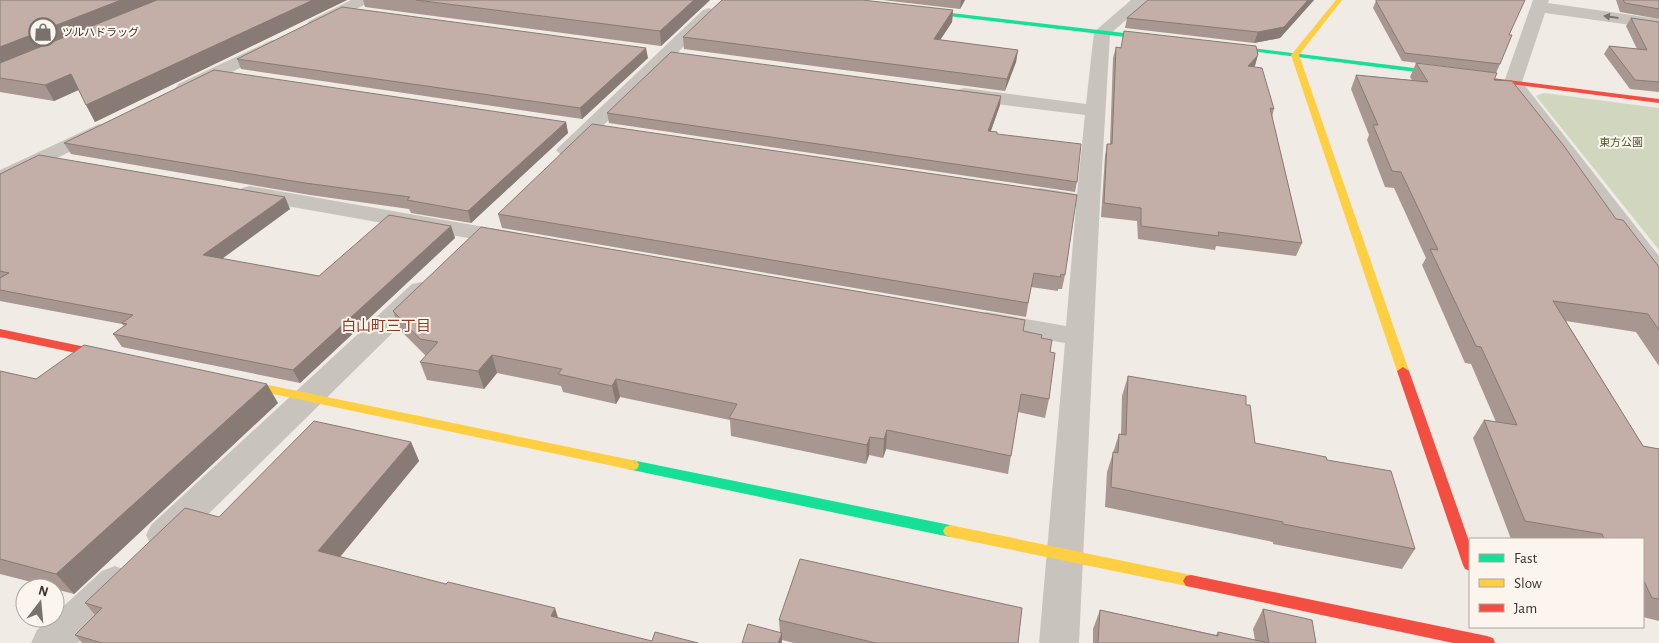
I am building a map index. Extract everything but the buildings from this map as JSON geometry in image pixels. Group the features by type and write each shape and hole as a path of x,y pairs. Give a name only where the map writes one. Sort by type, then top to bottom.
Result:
{"street":[{"path":"1059,643 1088,202 1102,32 1141,0"},
{"path":"1295,54 1339,0"},
{"path":"549,168 600,130 668,54 719,3"},
{"path":"1513,82 1540,4 1659,24"},
{"path":"173,94 343,10 368,7"},
{"path":"905,9 1170,40"},
{"path":"1208,44 1659,101"},
{"path":"1295,54 1469,562"},
{"path":"216,73 246,77"},
{"path":"1513,82 1659,273"},
{"path":"950,92 1096,112"},
{"path":"0,179 112,124"},
{"path":"560,124 600,130"},
{"path":"43,158 82,164"},
{"path":"228,190 539,243"},
{"path":"1019,192 1088,202"},
{"path":"459,254 501,213"},
{"path":"51,643 438,274"},
{"path":"961,316 1079,337"},
{"path":"0,333 125,360"},
{"path":"222,380 1065,557 1493,640"}],"green space":[{"name":"東方公園","path":"1544,93 1659,108 1659,250 1536,96"}],"traffic: fast":[{"path":"917,11 1159,39"},
{"path":"1220,46 1463,76"},
{"path":"632,465 950,531"}],"traffic: slow":[{"path":"1339,0 1295,55 1403,371"},
{"path":"234,382 632,465"},
{"path":"950,531 1191,581"}],"traffic: jam":[{"path":"1463,76 1659,101"},
{"path":"0,333 114,357"},
{"path":"1403,371 1469,562"},
{"path":"1191,581 1487,643"}],"place":[{"name":"ツルハドラッグ","path":"43,32"}],"district":[{"name":"白山町三丁目","path":"386,326"}]}
